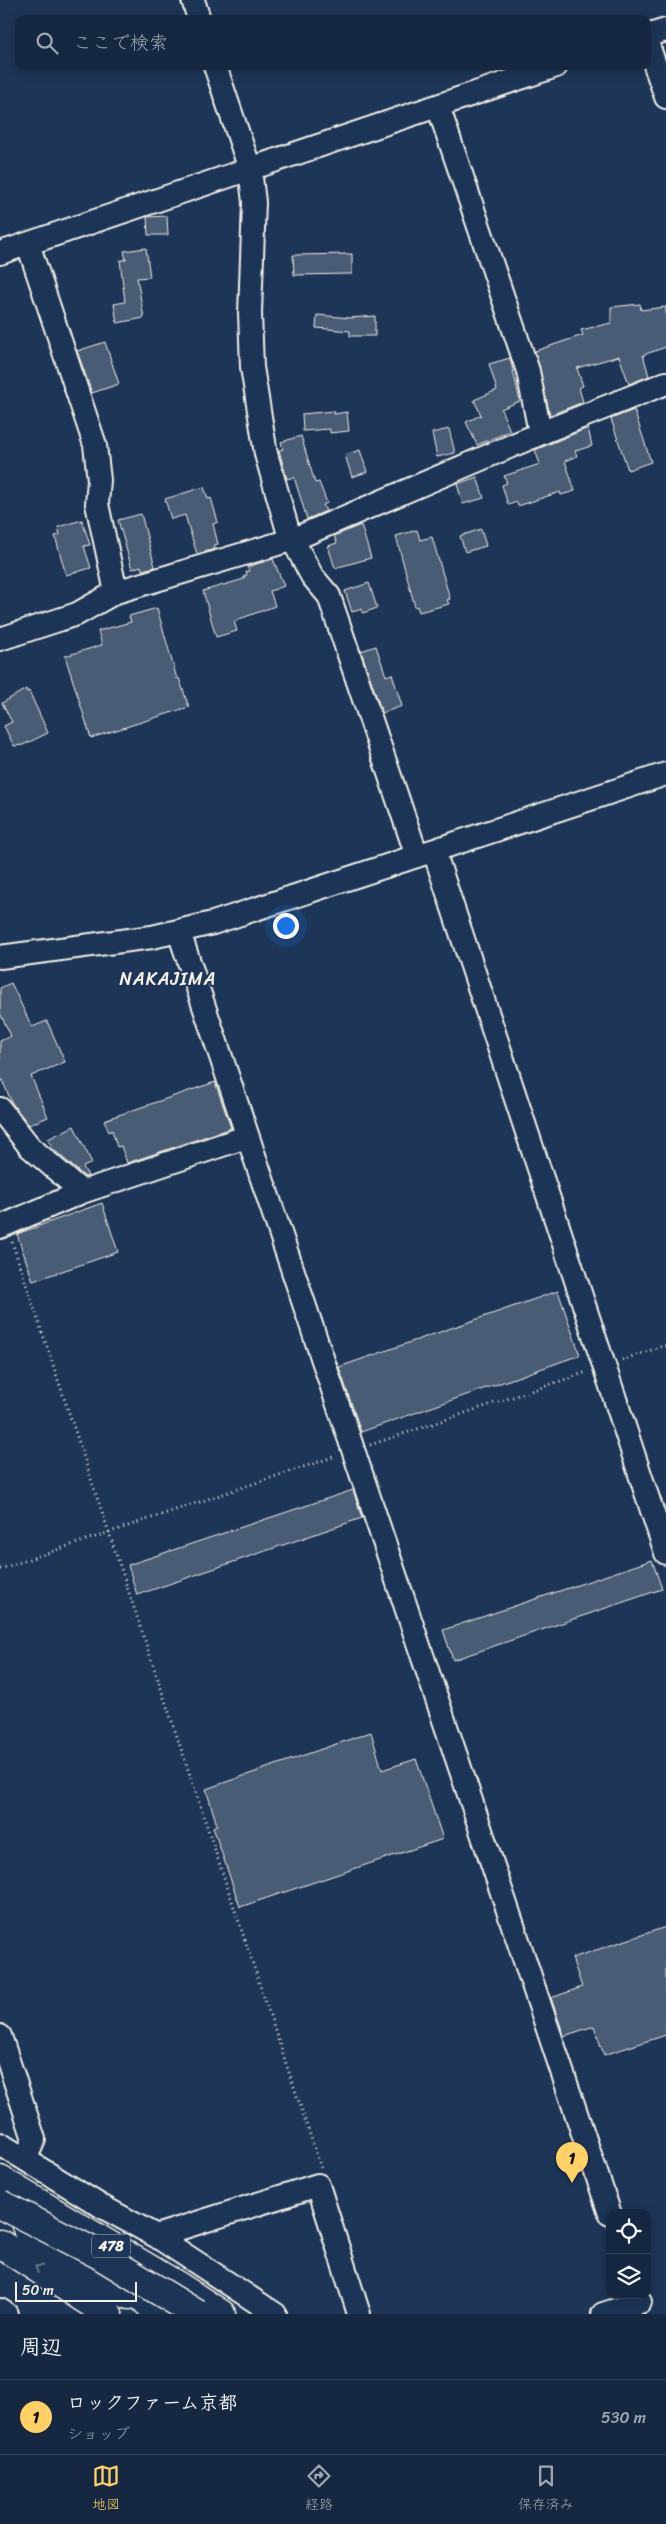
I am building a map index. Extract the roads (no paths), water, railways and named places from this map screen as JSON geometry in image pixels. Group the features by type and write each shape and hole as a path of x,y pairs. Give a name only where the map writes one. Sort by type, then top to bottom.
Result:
{"highway":[{"name":"478","path":"0,2180 221,2314"},
{"name":"478","path":"0,2191 68,2234 114,2269 158,2314"},
{"path":"0,2204 98,2254 197,2314"},
{"path":"0,2212 158,2314"},
{"path":"0,2244 108,2314"}],"street":[{"path":"193,0 198,15"},
{"path":"651,35 666,30"},
{"path":"651,54 666,97"},
{"path":"216,70 250,169 254,202 250,313 252,368 266,454 288,532 294,539 312,576 329,596 426,853 604,1366 666,1553"},
{"path":"0,254 544,70"},
{"path":"438,106 528,371 540,433"},
{"path":"28,244 95,445 99,480 97,504 116,592"},
{"path":"0,639 77,614 116,592 294,539 540,433 666,383"},
{"path":"0,957 179,932 250,912 666,774"},
{"path":"179,932 246,1137 608,2209"},
{"path":"0,1109 30,1147 82,1192"},
{"path":"3,1225 82,1192 246,1137"},
{"path":"0,2036 34,2139 26,2158"},
{"path":"0,2144 26,2158 101,2206 156,2236 275,2314"},
{"path":"156,2236 318,2185 359,2314"},
{"path":"87,2231 101,2206"},
{"path":"603,2314 640,2304"},
{"path":"0,2310 6,2314"}],"place":[{"name":"ロックファーム京都","path":"572,2183"}],"district":[{"name":"NAKAJIMA","path":"168,979"}]}
